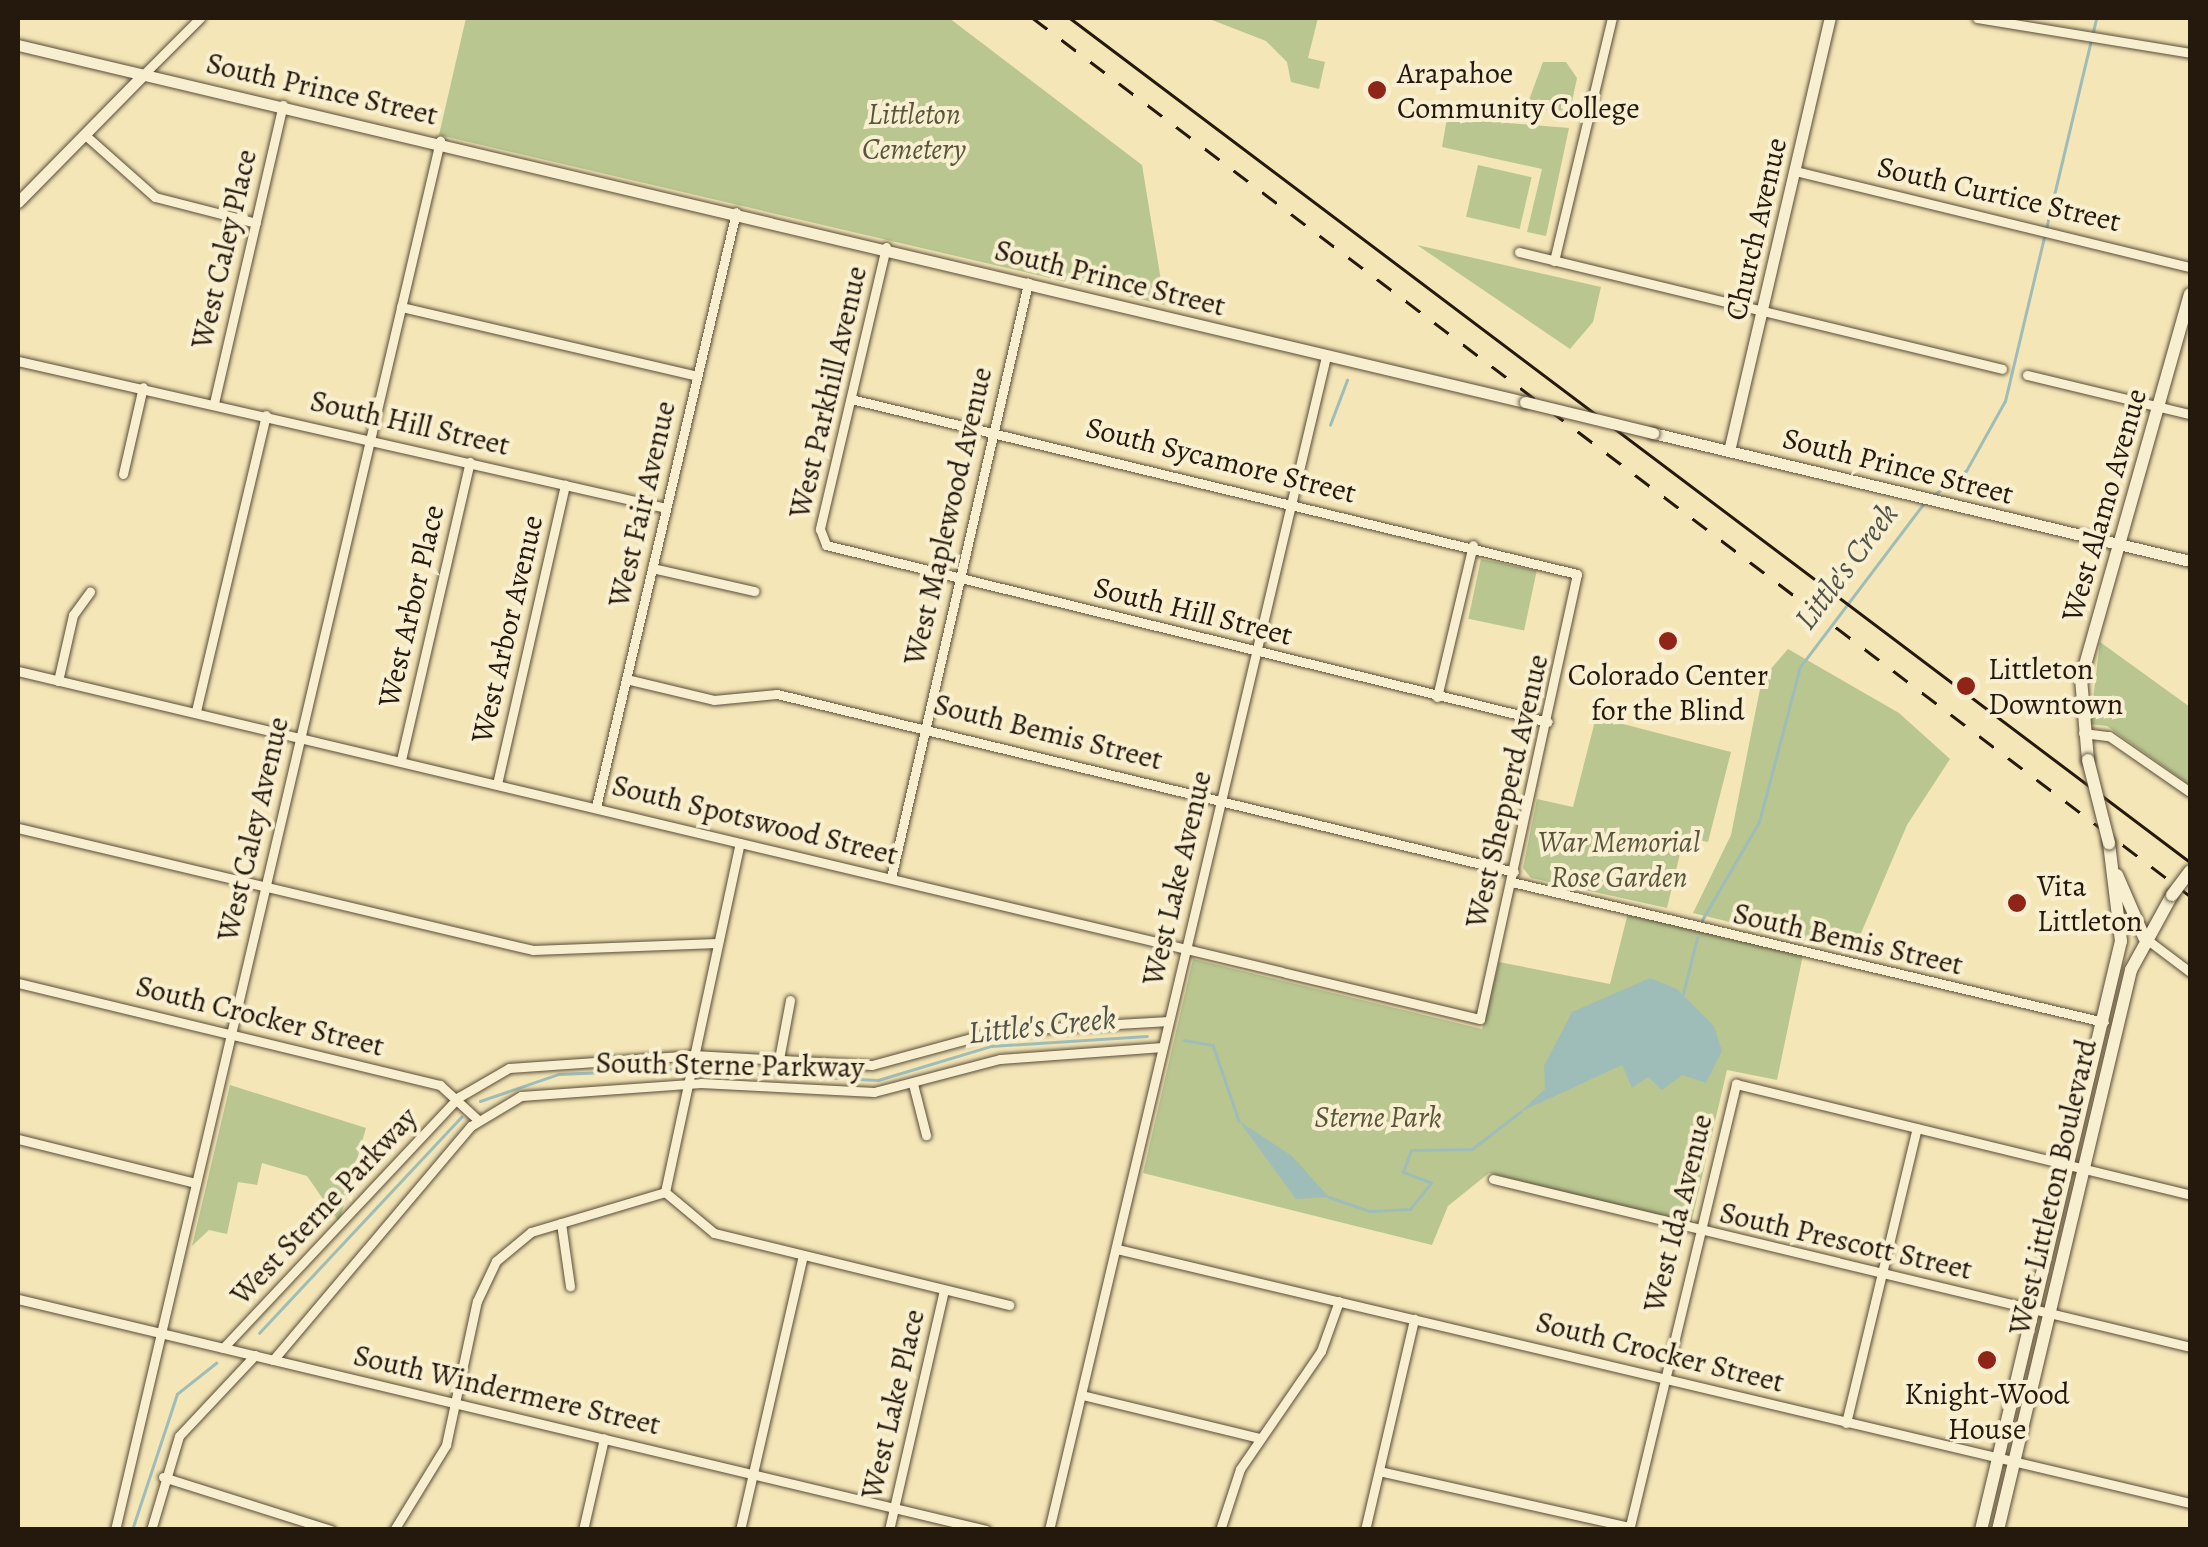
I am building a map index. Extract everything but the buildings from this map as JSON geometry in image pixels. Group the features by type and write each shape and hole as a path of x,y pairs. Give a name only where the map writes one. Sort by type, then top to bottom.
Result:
{"main road":[{"name":"West Alamo Avenue","path":"2121,907 2083,733 2081,679 2190,294"},
{"name":"West Littleton Boulevard","path":"1998,1530 2069,1164 2110,1023 2144,938 2190,871"},
{"path":"2117,875 2144,938"},
{"name":"West Littleton Boulevard","path":"1981,1530 2084,1169 2110,1023 2121,907"}],"street":[{"path":"18,202 200,18"},
{"path":"1554,261 1612,18"},
{"name":"Church Avenue","path":"1729,451 1830,18"},
{"path":"1977,18 2190,52"},
{"name":"South Prince Street","path":"18,45 440,141 2190,561"},
{"name":"West Caley Place","path":"214,404 283,105"},
{"path":"84,134 155,197 256,223"},
{"name":"West Caley Avenue","path":"115,1530 440,141"},
{"name":"South Curtice Street","path":"1794,171 2190,267"},
{"name":"West Fair Avenue","path":"596,807 736,212"},
{"name":"West Parkhill Avenue","path":"826,545 820,528 886,247"},
{"path":"1520,252 2002,369"},
{"name":"West Maplewood Avenue","path":"890,878 1028,282"},
{"path":"401,306 698,376"},
{"name":"West Lake Avenue","path":"1050,1530 1326,356"},
{"name":"South Hill Street","path":"18,361 143,386 666,508"},
{"path":"2027,375 2190,414"},
{"path":"123,474 143,386"},
{"name":"South Sycamore Street","path":"851,398 1577,574"},
{"path":"196,711 266,415"},
{"name":"West Arbor Place","path":"400,760 470,462"},
{"name":"West Arbor Avenue","path":"496,784 565,485"},
{"name":"South Hill Street","path":"826,545 1548,722"},
{"path":"1438,696 1473,546"},
{"path":"652,568 754,590"},
{"name":"West Shepperd Avenue","path":"1480,1019 1548,722 1577,574"},
{"path":"58,680 72,614 90,592"},
{"name":"South Spotswood Street","path":"18,671 1480,1019"},
{"name":"South Bemis Street","path":"626,679 714,700 777,694 925,728 2110,1023"},
{"path":"2083,733 2110,736 2190,792"},
{"path":"18,828 532,950 717,943"},
{"path":"665,1192 740,843"},
{"path":"2144,938 2190,972"},
{"name":"South Crocker Street","path":"18,983 230,1034 459,1097"},
{"path":"779,1059 790,1000"},
{"name":"South Sterne Parkway","path":"459,1097 530,1062 692,1055 872,1064 997,1031 1169,1021"},
{"name":"South Sterne Parkway","path":"478,1120 550,1089 686,1084 850,1094 914,1084 1000,1059 1163,1047"},
{"path":"914,1084 926,1135"},
{"name":"West Ida Avenue","path":"1629,1528 1736,1084 1917,1128"},
{"path":"459,1097 478,1120"},
{"name":"West Sterne Parkway","path":"224,1348 459,1097"},
{"name":"West Sterne Parkway","path":"274,1360 478,1120"},
{"path":"1846,1422 1917,1128 2190,1195"},
{"path":"18,1140 196,1182"},
{"name":"South Prescott Street","path":"1493,1179 1880,1276 2190,1347"},
{"path":"394,1530 438,1466 487,1274 516,1241 561,1223 665,1192"},
{"path":"665,1192 702,1228 1009,1305"},
{"path":"561,1223 570,1286"},
{"name":"South Crocker Street","path":"1118,1248 2190,1503"},
{"path":"740,1530 803,1255"},
{"name":"West Lake Place","path":"890,1530 944,1290"},
{"name":"South Windermere Street","path":"18,1299 986,1530"},
{"path":"1220,1530 1260,1438 1321,1350 1339,1301"},
{"path":"1365,1530 1414,1319"},
{"name":"West Sterne Parkway","path":"151,1530 179,1436 255,1355"},
{"path":"1082,1396 1260,1438"},
{"path":"583,1530 604,1438"},
{"path":"1379,1471 1629,1528"},
{"path":"164,1478 331,1530"}],"green space":[{"name":"Littleton Cemetery","path":"466,18 949,18 1142,165 1165,305 439,135"},
{"path":"1207,18 1318,18 1308,58 1325,62 1319,89 1291,82 1287,62 1266,41"},
{"path":"1543,62 1566,62 1577,78 1570,111 1526,108"},
{"path":"1447,118 1569,128 1546,236 1527,232 1542,169 1442,147"},
{"path":"1478,165 1532,177 1520,229 1466,217"},
{"path":"1417,245 1601,287 1593,322 1570,349"},
{"path":"1481,559 1537,571 1524,631 1468,619"},
{"path":"2100,642 2190,707 2190,785 2107,726 2090,724"},
{"path":"1788,649 1899,713 1950,759 1907,825 1853,952 1693,913 1731,835 1762,679"},
{"name":"War Memorial Rose Garden","path":"1596,717 1731,752 1708,842 1684,837 1667,908 1531,878 1523,868 1537,799 1573,807"},
{"name":"Sterne Park","path":"1628,913 1803,955 1777,1080 1727,1070 1691,1224 1489,1173 1448,1206 1432,1245 1143,1173 1193,959 1482,1029 1499,962 1610,984"},
{"path":"230,1085 366,1128 339,1222 307,1176 262,1163 257,1185 238,1182 227,1234 209,1230 192,1246"}],"water":[{"path":"1650,978 1677,989 1714,1026 1722,1051 1706,1083 1682,1075 1662,1090 1648,1077 1632,1088 1622,1065 1520,1112 1545,1089 1544,1066 1572,1012"},
{"path":"1239,1121 1292,1156 1329,1197 1296,1199"}],"waterway":[{"name":"Little's Creek","path":"1935,494 1966,471 2005,401 2096,18"},
{"path":"1330,425 1347,380"},
{"path":"1702,920 1759,822 1800,667 1925,502"},
{"name":"Little's Creek","path":"1683,994 1697,938"},
{"name":"Little's Creek","path":"706,1071 878,1080 991,1046 1147,1036"},
{"name":"Little's Creek","path":"1184,1040 1213,1045 1239,1121"},
{"name":"Little's Creek","path":"480,1101 559,1074 677,1069"},
{"name":"Little's Creek","path":"1329,1197 1370,1211 1410,1209 1431,1183 1403,1172 1411,1150 1472,1149 1520,1112"},
{"name":"Little's Creek","path":"259,1333 461,1117"},
{"name":"Little's Creek","path":"132,1530 177,1394 216,1363"}],"tram line":[{"path":"1070,18 2190,862"}],"railway":[{"path":"1033,18 2190,896"}],"place":[{"name":"Arapahoe Community College","path":"1377,90"},
{"name":"Colorado Center for the Blind","path":"1668,641"},
{"name":"Littleton Downtown","path":"1966,686"},
{"name":"Vita Littleton","path":"2017,903"},
{"name":"Knight-Wood House","path":"1987,1360"}]}
